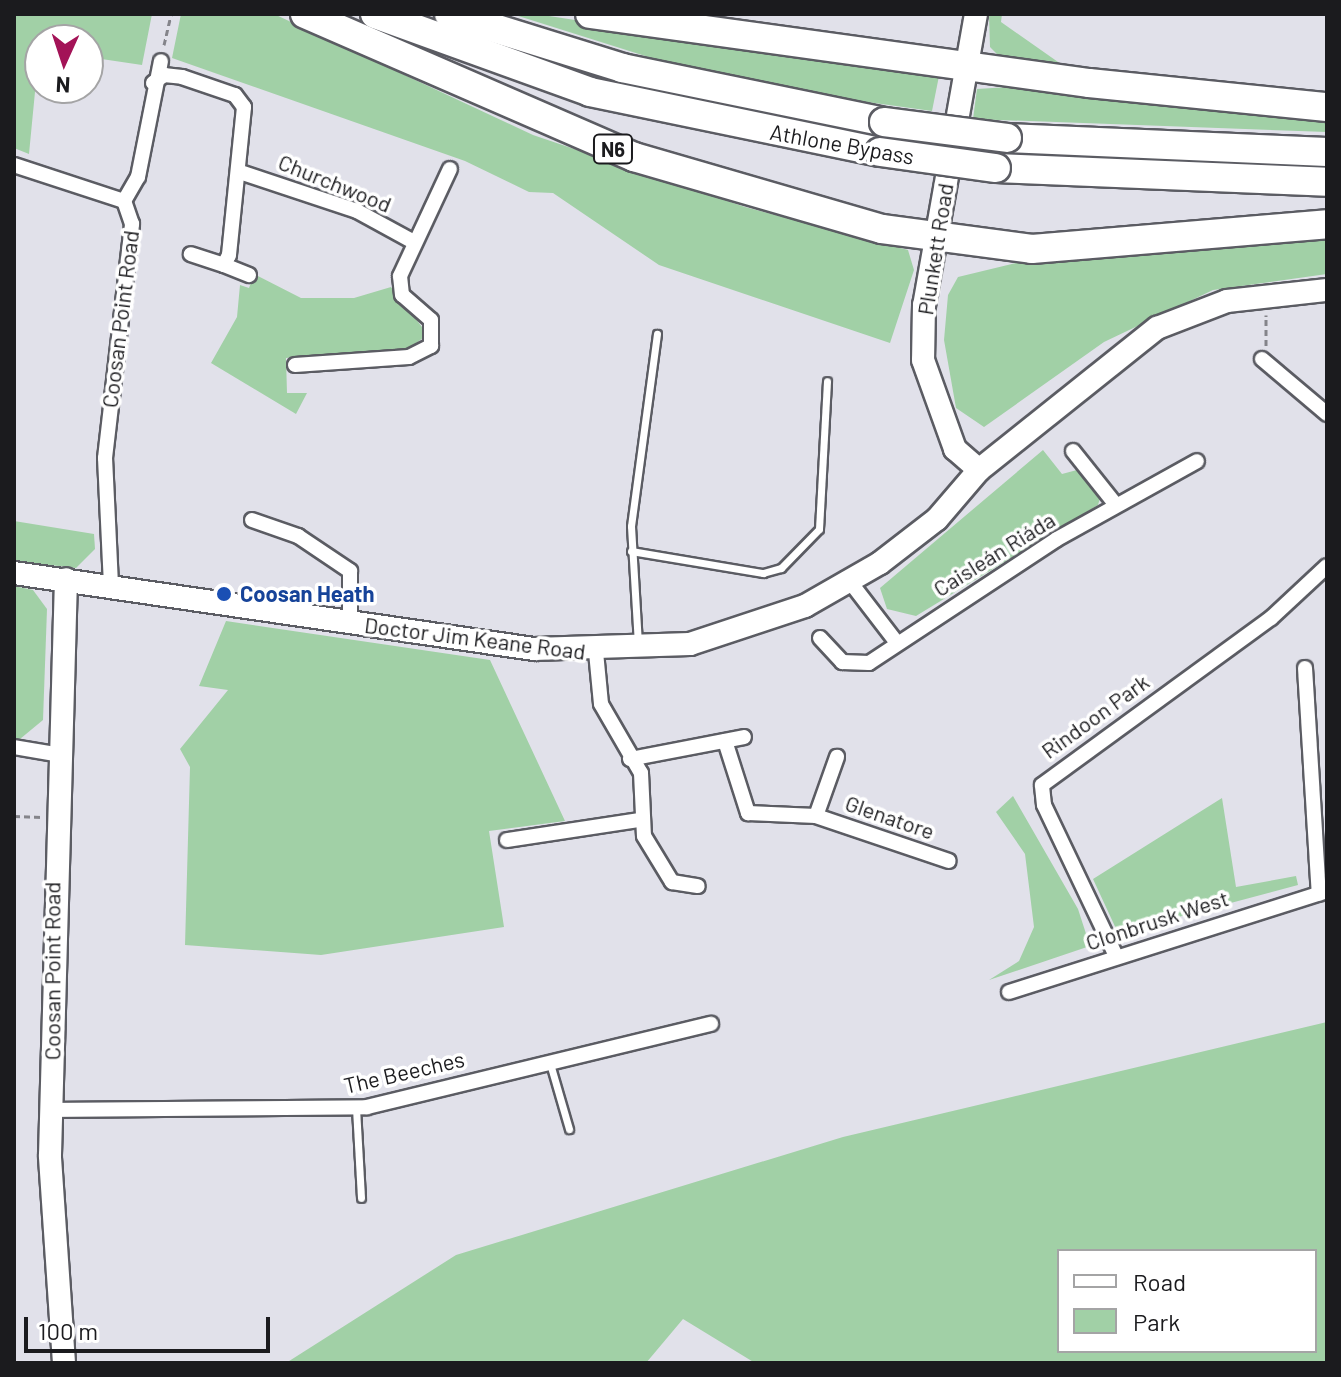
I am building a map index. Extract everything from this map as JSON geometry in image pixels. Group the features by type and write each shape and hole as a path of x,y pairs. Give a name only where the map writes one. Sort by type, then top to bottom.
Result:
{"highway":[{"name":"N6","path":"305,14 634,157 743,194 936,239 1032,249 1327,224"},
{"name":"Athlone Bypass","path":"375,14 590,92 880,152 996,168 1327,182"},
{"name":"Athlone Bypass","path":"449,14 622,68 884,122 1007,138 1327,152"},
{"path":"590,14 1327,107"}],"street":[{"name":"Plunkett Road","path":"976,14 936,239 923,360 955,449 979,470"},
{"name":"Coosan Point Road","path":"111,585 105,458 132,224 124,201 138,177 153,83 161,61"},
{"path":"153,83 169,74 239,98 245,120 240,172 224,265"},
{"path":"14,165 124,201"},
{"path":"295,365 409,357 431,346 431,320 400,288 412,241 450,169"},
{"name":"Churchwood","path":"240,172 357,211 412,241"},
{"path":"191,254 249,275"},
{"name":"Doctor Jim Keane Road","path":"14,573 111,585 350,623 596,652 639,650 749,627 851,583 937,519 979,470 1140,337 1206,307 1264,296 1327,290"},
{"path":"1262,359 1327,414"},
{"path":"1073,451 1116,505"},
{"name":"Caisleán Riáda","path":"820,638 836,658 856,665 897,643 1116,505 1197,461"},
{"path":"252,520 298,536 350,571 350,623"},
{"name":"Rindoon Park","path":"1116,956 1044,805 1045,780 1271,618 1325,567"},
{"name":"Coosan Point Road","path":"64,1363 52,1110 53,817 66,579"},
{"path":"851,583 897,643"},
{"path":"596,652 601,704 642,778 640,820 672,882 698,886"},
{"name":"Clonbrusk West","path":"1009,992 1323,892 1305,668"},
{"path":"630,759 744,737"},
{"name":"Glenatore","path":"725,741 748,813 816,816 949,861"},
{"path":"14,747 55,754"},
{"name":"Glenatore","path":"816,816 837,757"},
{"path":"507,840 640,820"},
{"name":"The Beeches","path":"52,1110 356,1108 549,1058 711,1024"}],"lane":[{"path":"639,650 631,551 657,334"},
{"path":"631,551 763,573 781,568 819,529 827,381"},
{"path":"549,1058 569,1129"},
{"path":"356,1108 361,1198"}],"path":[{"path":"161,61 171,14"},
{"path":"1262,359 1271,330 1264,296"},
{"path":"14,816 53,817"}],"green space":[{"path":"14,14 152,14 142,65 104,59 104,24 24,24 24,104 34,104 29,154 14,148"},
{"path":"181,14 274,14 533,135 745,207 908,250 914,270 890,343 659,265 553,193 529,192 465,161 172,58"},
{"path":"512,14 536,14 939,76 932,111 795,92 677,66"},
{"path":"989,14 1002,14 1001,22 1068,69 1001,58 990,47"},
{"path":"1009,87 1327,122 1327,132 973,119 977,89"},
{"path":"1327,238 1327,274 1213,290 1104,342 984,427 956,408 944,340 948,295 958,277 1036,258"},
{"path":"254,274 301,298 354,298 391,287 422,327 423,338 405,351 286,358 287,393 307,393 296,414 211,363 237,317 240,285 249,288"},
{"path":"1043,450 1062,474 1077,470 1086,477 1101,495 1098,505 916,616 887,609 880,588"},
{"path":"14,521 94,534 95,549 76,568 14,561"},
{"path":"14,586 33,590 47,609 43,720 20,739 14,738"},
{"path":"226,621 490,660 565,821 489,831 504,927 321,955 185,945 190,767 180,749 228,690 199,686"},
{"path":"1013,796 1078,909 1090,946 989,980 1019,961 1034,927 1025,854 996,812"},
{"path":"1222,798 1236,887 1296,876 1298,885 1118,933 1093,879"},
{"path":"1327,1022 1327,1363 755,1363 683,1319 646,1363 286,1363 456,1255 843,1137"}],"place":[{"name":"Coosan Heath","path":"224,594"}]}
